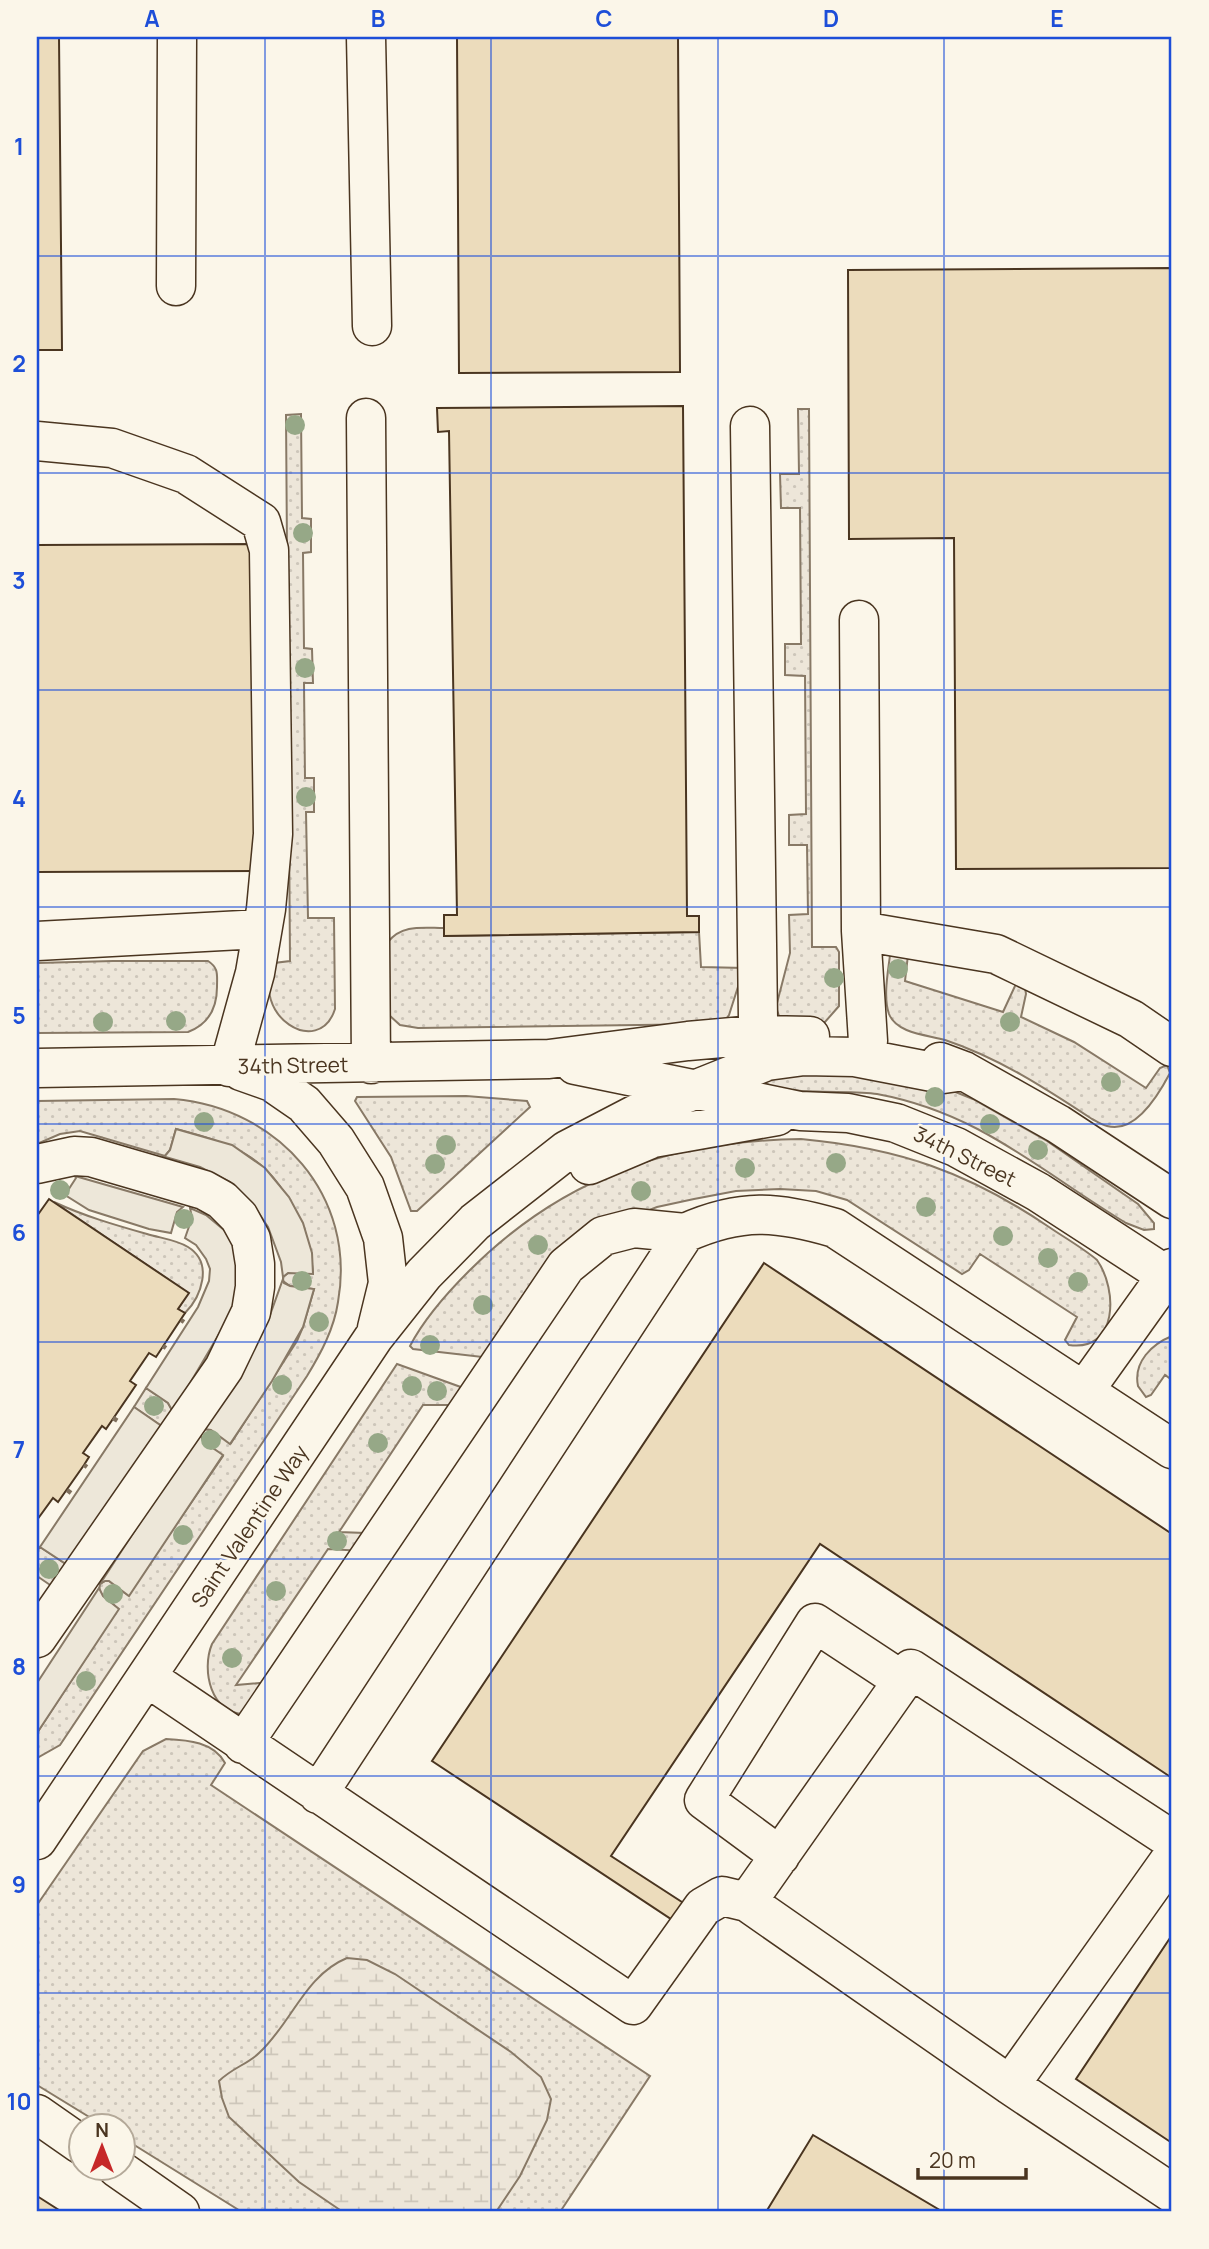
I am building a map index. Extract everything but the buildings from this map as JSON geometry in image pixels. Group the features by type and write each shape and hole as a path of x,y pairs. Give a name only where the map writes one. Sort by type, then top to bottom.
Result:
{"street":[{"path":"176,286 177,37"},
{"path":"366,37 372,326"},
{"path":"366,418 371,1064"},
{"path":"750,426 758,1019 755,1035"},
{"path":"37,441 112,448 186,474 261,522 269,550 273,834 254,973 229,1067 272,1082 304,1104 336,1141 365,1187 383,1238 388,1283 374,1337"},
{"path":"859,620 861,931 868,1041"},
{"path":"37,941 262,929"},
{"path":"861,931 996,954 1130,1019 1172,1047"},
{"name":"34th Street","path":"37,1069 549,1059 755,1035 795,1035 868,1041 919,1054 964,1071 1058,1124 1172,1199"},
{"path":"692,1091 767,1061 804,1056 855,1057 943,1074 964,1071"},
{"name":"34th Street","path":"549,1059 692,1091 800,1111 848,1113 896,1123 956,1147 1038,1192 1170,1274"},
{"name":"Saint Valentine Way","path":"43,1816 148,1678 374,1337 424,1274 475,1222 567,1150 642,1111 692,1091"},
{"name":"Saint Valentine Way","path":"475,1222 619,1151 653,1138 800,1111"},
{"path":"37,1164 74,1156 91,1157 204,1189 222,1200 239,1217 251,1239 255,1287 251,1312 224,1368 37,1639"},
{"path":"243,1744 566,1266 603,1236 634,1228 685,1233 715,1220 758,1214 800,1217 835,1228 1172,1449"},
{"path":"318,1794 685,1233"},
{"path":"1083,1391 1170,1274"},
{"path":"780,1856 704,1800 815,1623 903,1681"},
{"path":"747,1902 911,1669 1172,1840"},
{"path":"148,1678 633,2005 703,1907 722,1896 747,1902 1010,2085 1172,2193"},
{"path":"1010,2085 1172,1857"},
{"path":"37,2114 66,2134"},
{"path":"136,2181 180,2212"}],"green space":[{"path":"798,409 809,409 812,947 836,947 839,952 839,1006 825,1022 785,1021 779,1016 776,1007 790,953 789,915 808,914 807,845 789,845 789,815 806,814 805,676 785,675 785,644 801,644 800,508 781,508 780,474 799,474"},
{"path":"301,414 302,518 311,519 311,552 303,553 304,648 312,649 313,683 304,683 305,778 314,778 314,812 306,812 308,918 334,918 335,1009 327,1024 315,1030 302,1030 289,1025 278,1014 271,1000 269,982 274,963 290,961 286,415"},
{"path":"444,928 444,936 699,932 701,967 744,968 729,1015 713,1024 418,1028 400,1025 389,1015 388,942 406,930"},
{"path":"890,955 908,955 905,981 1003,1012 1015,986 1019,984 1025,987 1026,994 1021,1017 1074,1042 1146,1088 1160,1068 1167,1065 1170,1073 1153,1101 1136,1118 1117,1127 1103,1125 1021,1075 984,1056 965,1047 914,1033 899,1026 889,1014 886,1000"},
{"path":"208,961 216,969 217,975 217,995 210,1014 201,1025 188,1032 37,1033 37,963"},
{"path":"808,1067 943,1087 973,1099 1047,1141 1138,1204 1154,1223 1154,1229 1144,1230 1126,1223 1008,1146 947,1115 877,1094 800,1091 772,1086 762,1081"},
{"path":"466,1096 527,1101 530,1107 417,1211 411,1211 391,1157 355,1101 357,1097"},
{"path":"174,1099 212,1106 246,1120 277,1139 302,1164 322,1194 335,1227 341,1263 336,1312 326,1341 307,1376 60,1745 37,1758 37,1733 118,1609 99,1592 100,1584 109,1581 128,1595 223,1456 199,1435 204,1429 211,1430 231,1443 297,1341 314,1289 290,1286 283,1281 283,1277 288,1273 313,1273 306,1241 278,1183 265,1169 236,1149 176,1129 170,1150 165,1156 80,1131 60,1134 37,1144 37,1101"},
{"path":"801,1139 901,1156 961,1177 1019,1208 1097,1260 1104,1273 1110,1302 1105,1329 1097,1339 1085,1345 1069,1345 1065,1340 1077,1317 980,1254 969,1270 962,1274 847,1200 816,1191 780,1189 736,1191 694,1199 657,1207 626,1219 491,1358 413,1349 410,1346 436,1307 469,1271 505,1238 542,1211 581,1188 621,1170 707,1147"},
{"path":"54,1202 100,1220 188,1247 201,1262 203,1271 200,1289 191,1306 185,1313 178,1309 188,1293"},
{"path":"1172,1336 1172,1380 1165,1375 1151,1395 1146,1397 1138,1386 1138,1369 1151,1349"},
{"path":"397,1364 469,1390 466,1405 423,1405 339,1532 365,1533 363,1551 328,1549 236,1685 271,1682 245,1714 233,1712 224,1707 212,1689 208,1666 212,1644"},
{"path":"146,1388 168,1403 173,1412 163,1427 134,1407"},
{"path":"40,1547 69,1566 53,1587 37,1576 37,1551"},
{"path":"166,1739 191,1741 207,1746 225,1763 211,1785 650,2076 560,2212 242,2212 136,2146 136,2112 81,2112 37,2085 37,1905 143,1751"},
{"path":"347,1958 367,1960 395,1974 511,2052 541,2077 551,2099 547,2120 520,2176 496,2212 343,2212 299,2182 229,2117 219,2081 259,2053 320,1976"}],"shaded area":[{"path":"176,1129 232,1145 265,1168 289,1197 303,1223 312,1253 313,1274 288,1273 283,1277 281,1262 268,1227 252,1203 230,1182 200,1167 162,1156 170,1150"},
{"path":"75,1176 183,1207 177,1212 171,1233 149,1229 89,1210 65,1195"},
{"path":"190,1208 206,1215 224,1230 234,1243 239,1256 238,1302 173,1412 168,1403 146,1388 198,1307 209,1281 210,1269 206,1259 196,1245 185,1238 192,1218"},
{"path":"283,1279 284,1283 290,1286 314,1289 303,1327 272,1381 230,1444 211,1430 204,1429 270,1315"},
{"path":"134,1407 163,1427 69,1566 40,1547"},
{"path":"199,1432 204,1442 223,1455 129,1596 109,1581 100,1584"},
{"path":"99,1588 103,1596 119,1609 37,1733 37,1683"}]}
